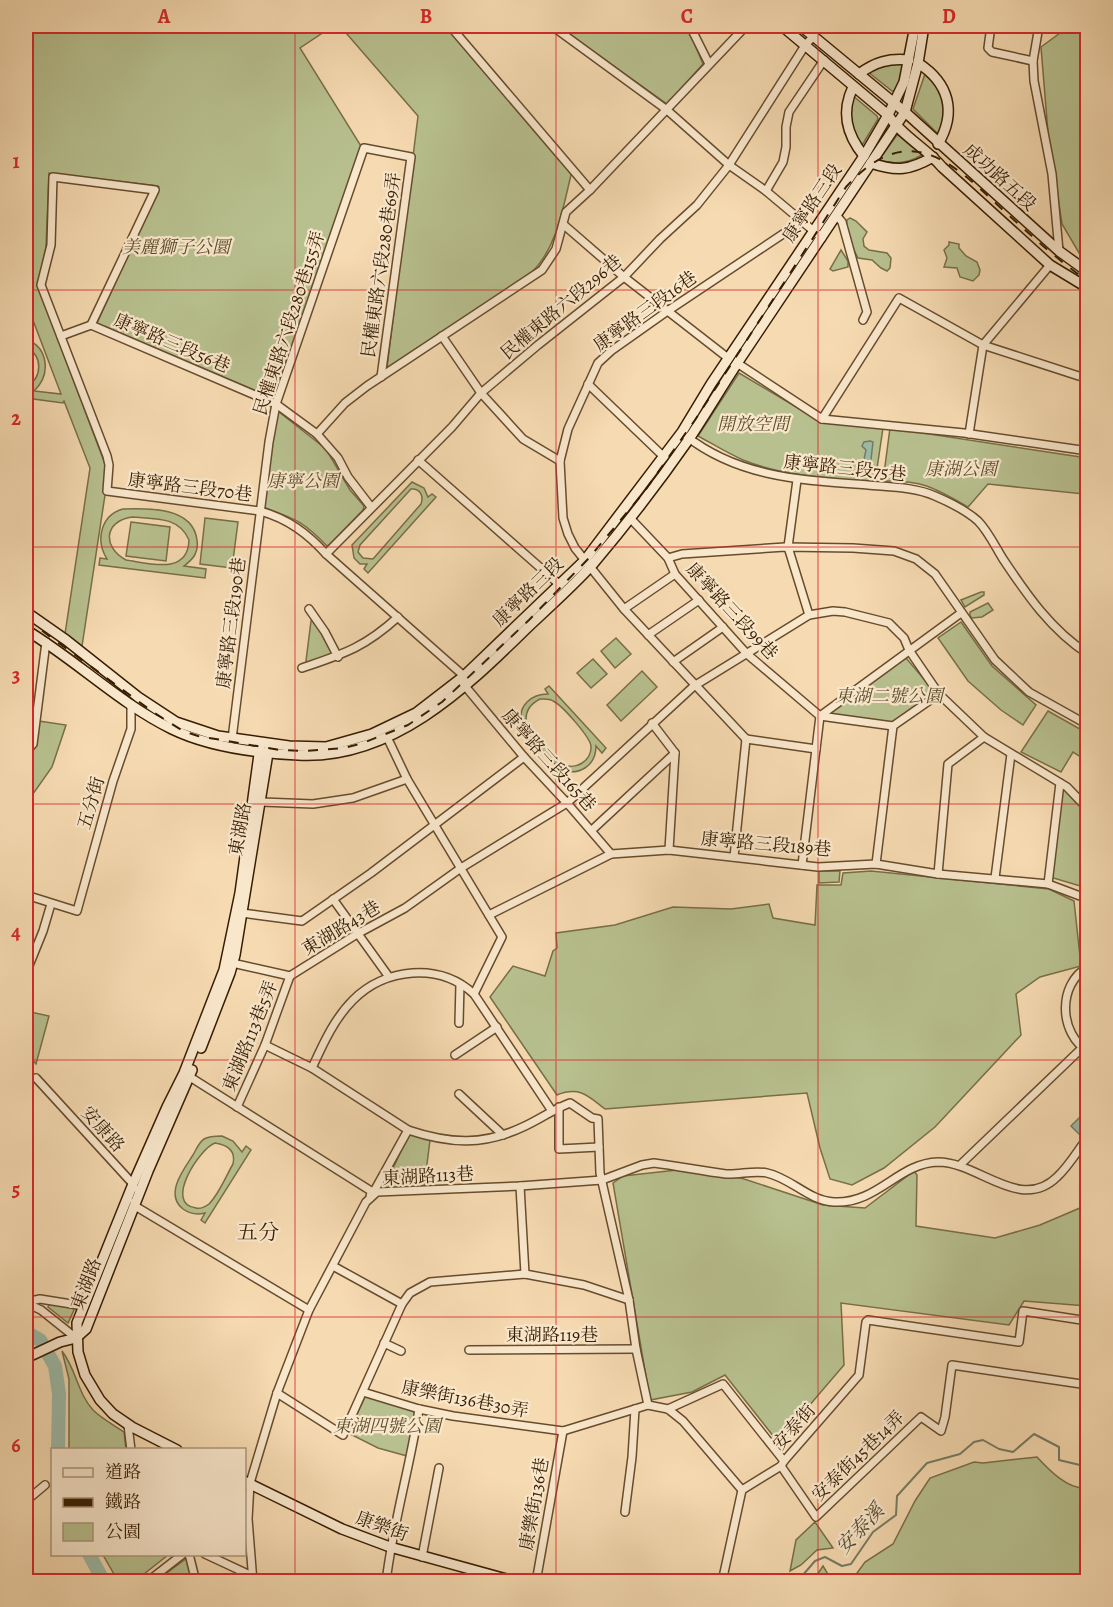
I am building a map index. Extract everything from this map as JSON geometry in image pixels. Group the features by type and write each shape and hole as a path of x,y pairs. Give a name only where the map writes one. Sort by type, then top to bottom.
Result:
{"main road":[{"name":"成功路五段","path":"782,26 888,115 896,126 933,157 1050,266 1088,288"},
{"name":"成功路五段","path":"801,26 905,112 1059,251 1088,272"},
{"path":"914,61 915,26"},
{"path":"914,61 924,26"},
{"path":"859,74 869,66 897,58 914,61 930,70 940,83 947,98 949,114 946,130 938,144"},
{"name":"康寧路三段","path":"26,630 131,704 174,730 216,744 326,747 372,734 416,713 464,676 560,585 588,563 664,457 686,435 728,358 812,230 864,156 888,115 914,61"},
{"name":"康寧路三段","path":"26,612 66,640 138,697 176,722 232,739 296,755 318,755 341,751 387,737 423,717 465,686 630,518 837,216 905,112 914,61"},
{"path":"853,87 845,113 854,143 864,156"},
{"path":"871,163 886,168 902,169 917,166 933,157"},
{"name":"東湖路","path":"76,1338 86,1329 172,1113 190,1077 229,962 242,912 262,802 265,747"},
{"name":"東湖路","path":"76,1338 77,1323 133,1184 184,1073 229,962 265,747"},
{"path":"26,1358 58,1343 76,1338 85,1375 97,1397 113,1414 128,1425 175,1448"},
{"name":"康樂街","path":"247,1482 342,1529 390,1547 517,1581"}],"street":[{"path":"450,26 590,189"},
{"path":"552,26 667,110 729,165 766,191 822,238"},
{"path":"690,26 709,64"},
{"path":"317,434 345,403 542,270 556,249 566,212 746,26"},
{"path":"991,26 988,48 992,52 1033,61"},
{"path":"1039,26 1033,61 1034,81 1052,174 1059,251"},
{"name":"民權東路六段296巷","path":"326,554 481,393 624,277 697,205 729,165 806,44 814,36"},
{"path":"766,191 783,162 789,112 824,60"},
{"name":"民權東路六段280巷69弄","path":"364,148 411,157 381,377"},
{"name":"民權東路六段280巷155弄","path":"260,511 276,404 364,148"},
{"name":"康寧路三段56巷","path":"53,177 155,190 91,325 276,404 317,434 338,458 348,477 371,507"},
{"name":"康寧路三段70巷","path":"53,177 51,245 41,285 107,456 109,465 107,491 260,511 281,517 302,530 464,676"},
{"path":"837,216 842,222 867,312 863,320"},
{"name":"康寧路三段16巷","path":"746,739 624,609 568,534 563,518 560,461 568,429 598,363 611,351 669,310 801,222"},
{"path":"564,225 624,277 728,358"},
{"path":"969,434 983,345 1050,266"},
{"path":"822,419 899,298 983,345 1088,379"},
{"path":"61,336 91,325"},
{"path":"442,336 481,393 523,439 560,461"},
{"path":"737,363 822,419 969,434 1088,451"},
{"path":"588,384 664,457"},
{"name":"康寧路三段75巷","path":"686,435 715,454 776,477 907,489 933,495 960,509 978,522 1050,624 1088,654"},
{"path":"418,460 560,585"},
{"path":"797,480 788,547 809,615 833,611 845,612 890,623 904,638 909,650 939,694 984,737 1067,787 1088,809"},
{"name":"康寧路三段190巷","path":"232,739 260,511"},
{"name":"康寧路三段99巷","path":"630,518 668,558 675,574 747,654 820,716"},
{"path":"668,558 682,554 788,547 894,551 916,559 935,574 995,660 1029,692 1088,725"},
{"path":"624,609 675,574"},
{"path":"648,635 699,600"},
{"path":"309,609 325,632 338,657"},
{"path":"802,865 820,716 961,613"},
{"name":"東湖路43巷","path":"229,962 289,976 357,934 405,908 462,868 567,803 694,686 809,615"},
{"path":"302,668 338,657 365,644 398,617"},
{"path":"673,662 723,627"},
{"path":"26,752 33,744 46,642"},
{"name":"康寧路三段165巷","path":"465,686 524,757 592,830 611,854"},
{"path":"820,716 893,726 939,694"},
{"name":"五分街","path":"51,904 77,911 112,781 131,729 131,704"},
{"path":"652,723 675,753 669,850"},
{"path":"876,864 893,726"},
{"path":"387,737 407,779 502,937 474,994"},
{"path":"938,874 948,764 984,737"},
{"path":"734,857 746,739 816,748"},
{"path":"592,830 675,753"},
{"path":"995,878 1011,754"},
{"path":"242,912 302,921 371,873 524,757"},
{"path":"262,802 313,804 352,798 407,779"},
{"path":"1048,884 1060,783"},
{"name":"康寧路三段189巷","path":"489,915 611,854 669,850 818,867 876,864 938,874 1048,884 1088,899"},
{"path":"26,895 51,904 26,973"},
{"path":"333,900 389,977"},
{"path":"1088,967 1074,980 1065,1002 1069,1027 1085,1050 960,1165 1001,1185 1017,1190 1031,1190 1050,1183 1059,1176 1088,1137"},
{"path":"312,1068 326,1036 352,1001 366,989 389,977 424,973 456,980 474,994 555,1109 559,1149 599,1147"},
{"name":"東湖路113巷5弄","path":"237,1107 265,1045 289,976"},
{"path":"459,1023 460,984"},
{"path":"455,1055 497,1026"},
{"path":"265,1045 312,1068 408,1130 444,1140 481,1140 503,1135 570,1103 592,1118 598,1119 600,1173 629,1300 636,1349 648,1405"},
{"name":"東湖路113巷","path":"190,1077 371,1191 370,1198"},
{"name":"安康路","path":"36,1078 133,1184"},
{"path":"459,1094 503,1135"},
{"path":"252,1579 247,1482 277,1393 309,1310 366,1202 408,1130"},
{"name":"東湖路113巷","path":"370,1198 377,1191 520,1186 602,1180 642,1165 654,1163 729,1174 765,1173 820,1199 834,1202 870,1194 912,1168 936,1162 960,1165"},
{"path":"133,1184 135,1206 309,1310"},
{"path":"520,1186 525,1274"},
{"path":"333,1266 402,1304"},
{"path":"277,1393 343,1435 402,1304 410,1293 430,1282 525,1274 584,1286 629,1300"},
{"path":"26,1302 40,1299 84,1306"},
{"path":"26,1302 41,1310 76,1338"},
{"name":"安泰街","path":"742,1490 782,1464 859,1375 868,1320 1019,1342 1023,1311 1088,1321"},
{"path":"384,1343 401,1351"},
{"name":"東湖路119巷","path":"469,1350 636,1349"},
{"name":"安泰街45巷14弄","path":"782,1464 816,1517 921,1417 941,1431 945,1418 952,1365 1088,1386"},
{"path":"669,1409 723,1384 782,1464"},
{"name":"康樂街136巷30弄","path":"363,1392 453,1416 563,1431"},
{"path":"563,1431 648,1405 669,1409 683,1421 742,1490 722,1581"},
{"path":"386,1581 390,1547 411,1461 419,1408"},
{"path":"625,1512 635,1409"},
{"path":"128,1425 130,1448"},
{"name":"康樂街136巷","path":"536,1581 563,1431"},
{"path":"422,1557 439,1468"},
{"path":"26,1501 45,1485"},
{"path":"147,1581 180,1556"},
{"path":"190,1556 196,1581"},
{"path":"209,1556 252,1579 265,1581"}],"green space":[{"name":"美麗獅子公圜","path":"26,26 333,26 300,48 361,146 275,399 97,323 159,187 49,173 46,247 38,286 105,464 105,495 82,646 65,634 90,468 64,401 63,403 26,398 26,387 36,378 39,367 36,356 26,347 26,339 39,349 45,362 43,377 34,391 61,394 28,307 26,312"},
{"path":"340,26 447,26 572,171 553,239 548,251 531,273 387,368 418,116"},
{"path":"558,26 687,26 703,64 667,104"},
{"path":"1059,26 1087,26 1087,260 1082,258 1062,224 1048,133 1041,47 1060,33"},
{"path":"887,63 904,64 902,80 896,91 892,91 868,72"},
{"path":"926,71 939,87 945,100 939,135 913,109"},
{"path":"852,95 878,119 861,147 850,133"},
{"path":"897,135 922,155 901,162 879,160"},
{"path":"850,218 867,232 863,239 864,246 869,250 887,253 891,258 890,268 887,271 872,260 858,258 848,234 847,220"},
{"path":"949,242 959,244 959,248 966,256 977,262 979,275 973,281 960,277 957,268 944,267 947,258 944,250"},
{"path":"841,250 848,261 848,267 833,271 830,269"},
{"name":"開放空間","path":"739,373 823,423 883,428 875,482 808,476 759,466 698,436"},
{"name":"康寧公園","path":"279,412 326,449 350,490 364,506 363,510 327,546 298,521 263,507 276,413"},
{"name":"康湖公園","path":"890,428 1087,458 1084,494 988,484 968,507 928,486 909,482 883,481"},
{"path":"412,482 424,488 428,497 432,494 436,497 368,573 364,569 367,564 360,564 354,558 352,545","holes":["411,489 420,493 421,504 373,559 363,558 358,552 360,545"]},
{"path":"123,509 145,509 179,515 194,529 197,540 195,555 184,566 206,569 205,578 99,565 100,558 107,559 101,544 102,529 105,522","holes":["132,517 165,520 185,532 189,540 187,551 182,559 165,565 126,560 118,555 110,542 111,529 123,519"]},
{"path":"205,518 238,522 232,568 200,564"},
{"path":"131,522 170,527 166,561 126,556"},
{"path":"984,592 984,595 965,607 961,600"},
{"path":"988,603 993,610 982,617 972,618 970,616 970,612"},
{"path":"313,619 323,632 333,655 308,663 306,661"},
{"path":"961,622 992,666 1036,705 1023,725 1001,710 968,681 938,638"},
{"path":"616,638 631,654 615,668 601,651"},
{"name":"東湖二號公園","path":"906,658 935,692 892,722 827,714 825,710"},
{"path":"593,659 607,674 591,688 577,673"},
{"path":"642,671 657,687 621,721 607,705"},
{"path":"549,686 606,748 602,753 596,746 593,759 585,768 574,772 561,770 524,728 521,715 523,708 532,698 548,694 545,689","holes":["540,699 550,699 563,708 586,736 591,751 589,756 577,766 562,763 527,726 528,710"]},
{"path":"1048,711 1087,733 1087,761 1073,752 1061,772 1021,752"},
{"path":"39,721 66,725 52,767 26,804 26,758 36,745"},
{"path":"1066,789 1087,806 1087,888 1050,877 1060,794"},
{"path":"819,871 840,871 839,882 819,883"},
{"path":"871,871 1049,889 1074,901 1081,966 1040,977 1016,994 1021,1035 935,1127 884,1168 852,1185 830,1179 807,1093 605,1109 588,1096 578,1092 565,1092 557,1095 490,997 513,966 545,976 553,951 557,948 556,933 615,925 673,907 731,909 769,904 773,918 815,925 817,885 841,885 843,873"},
{"path":"26,1011 49,1016 36,1064 26,1052"},
{"path":"409,1134 430,1140 424,1188 383,1190"},
{"path":"222,1136 233,1141 242,1152 246,1146 251,1150 205,1223 201,1220 205,1213 196,1214 183,1209 175,1196 175,1189 181,1174 201,1142 208,1137","holes":["215,1143 230,1149 234,1159 222,1185 213,1200 206,1206 198,1208 187,1204 183,1197 184,1187 194,1165 209,1147"]},
{"path":"677,1170 741,1178 823,1205 865,1208 914,1171 917,1175 916,1226 995,1238 1040,1225 1087,1205 1087,1306 1024,1301 1009,1325 841,1303 844,1365 778,1442 725,1375 692,1392 650,1400 613,1183 623,1176"},
{"path":"49,1304 72,1306 74,1310 68,1323 48,1307"},
{"path":"62,1351 88,1404 100,1416 124,1432 126,1448 69,1448 69,1379"},
{"name":"東湖四號公園","path":"366,1395 417,1410 407,1456 378,1448 348,1433"},
{"path":"1037,1457 1066,1482 1080,1488 1087,1488 1087,1581 849,1581 865,1562 893,1544 915,1501 930,1478 974,1462"},
{"path":"815,1522 833,1548 817,1550 801,1565 790,1571 796,1540"},
{"path":"104,1556 167,1556 135,1581 118,1581"},
{"path":"187,1558 192,1581 156,1581"},
{"path":"823,1566 832,1581 813,1581"}],"shaded area":[{"path":"864,442 873,442 870,468 867,469 863,464 866,450 862,446"},
{"path":"1081,1116 1087,1122 1087,1126 1079,1134 1071,1126"}],"waterway":[{"path":"26,1332 40,1340 55,1366 59,1394 58,1448"},
{"name":"安泰溪","path":"785,1582 802,1576 815,1561 825,1557 842,1566 851,1564 873,1532 896,1515 897,1496 927,1463 960,1454 974,1442 983,1440 999,1449 1013,1452 1034,1434 1059,1447 1059,1460 1084,1466 1088,1463"},
{"path":"90,1556 104,1582"}],"railway":[{"path":"26,619 153,712 183,731 198,736 280,750 344,748 363,743 408,725 442,702 529,620 589,558 644,492 695,420 846,187 868,166 889,155 909,151 928,154 946,163 965,176 1055,256 1088,281"}],"district":[{"name":"五分","path":"258,1232"}]}
